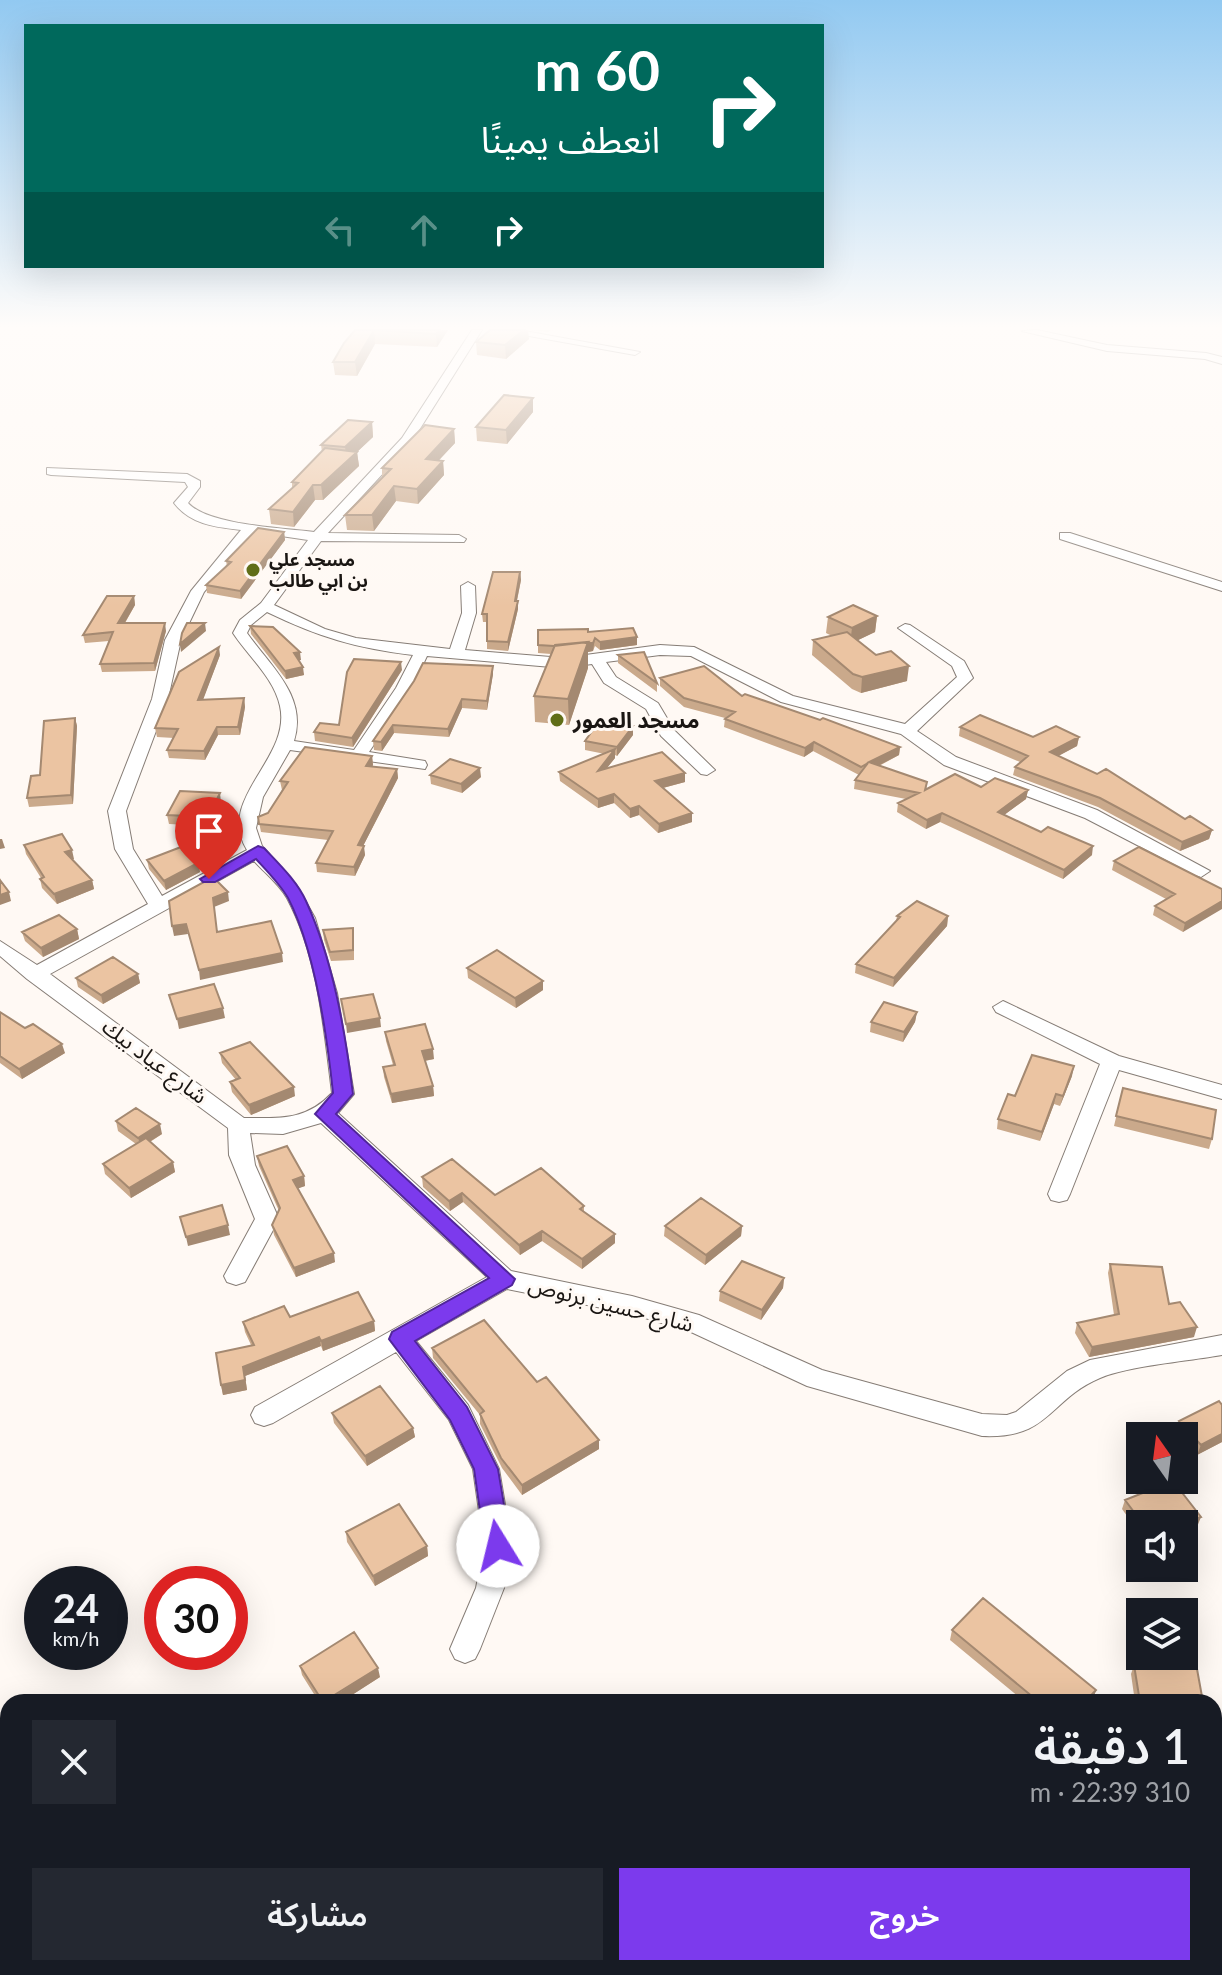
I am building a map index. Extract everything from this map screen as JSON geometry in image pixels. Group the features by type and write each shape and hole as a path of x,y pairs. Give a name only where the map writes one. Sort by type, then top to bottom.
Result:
{"street":[{"path":"236,1276 267,1219 257,1191 242,1168 237,1149 239,1125 283,1126 325,1114 343,1094 339,1059 316,952 297,900 247,833 248,808 288,737 288,704 240,633 245,623 266,606 317,537 407,440 418,422"},
{"path":"51,471 187,478 194,481 194,487 181,503 187,512 200,519 317,537 459,539"},
{"path":"159,906 122,848 116,828 117,811 160,699 173,640 198,591 251,527"},
{"path":"1065,536 1222,587"},
{"path":"456,654 469,613 468,586"},
{"path":"266,606 320,632 355,642 422,651 563,663 660,650 694,652 787,699 821,710 881,721 907,731 950,761 1091,814 1201,871"},
{"path":"905,628 959,664 965,678 907,731"},
{"path":"359,754 404,688 422,651"},
{"path":"597,660 610,680 652,706 667,733 707,770"},
{"path":"285,744 419,765"},
{"path":"34,975 258,851"},
{"name":"شارع عياد بيك","path":"2,951 136,1045 239,1125"},
{"path":"1003,1007 1112,1061 1222,1092"},
{"path":"1059,1194 1112,1061"},
{"name":"شارع حسين برنوص","path":"325,1114 504,1279 632,1305 699,1325 816,1379 982,1425 1007,1426 1025,1420 1076,1378 1099,1367 1222,1345"},
{"path":"264,1415 504,1279"},
{"path":"400,1339 459,1413 486,1469 498,1546 490,1588 465,1649"}],"building":[{"path":"346,422 372,422 345,447 321,445"},
{"path":"480,422 513,422 506,430 476,427"},
{"path":"425,425 454,429 426,459 443,461 417,489 394,486 372,515 345,515 391,469 382,468"},
{"path":"325,448 357,452 321,485 313,485 293,512 269,509 298,483 292,482"},
{"path":"258,528 284,532 240,591 206,585 231,562 226,561"},
{"path":"493,572 520,572 515,601 518,601 508,642 487,641 487,614 482,614"},
{"path":"107,596 134,596 118,623 165,623 154,663 100,664 113,632 83,635"},
{"path":"853,605 877,616 852,628 828,617"},
{"path":"187,623 205,623 180,644 182,633"},
{"path":"250,626 273,627 300,652 294,653 303,667 285,671"},
{"path":"633,628 637,637 600,642 595,638 593,643 538,645 538,630 588,629 588,632"},
{"path":"847,632 876,655 891,651 909,666 862,677 853,674 813,640"},
{"path":"588,642 568,699 534,696 555,645"},
{"path":"219,647 198,700 244,698 238,727 217,727 204,751 167,750 178,729 155,728 179,672"},
{"path":"644,652 657,683 618,655"},
{"path":"354,659 401,662 352,738 314,732 320,723 339,725 347,672"},
{"path":"423,663 493,666 487,701 462,699 448,729 393,725 381,742 373,741 414,681"},
{"path":"704,666 742,696 745,694 820,720 823,718 900,747 869,762 927,782 925,790 955,774 981,787 995,778 1028,790 998,812 1041,832 1048,827 1093,846 1064,870 942,813 927,820 898,803 919,793 855,780 868,763 861,767 814,742 805,748 725,719 735,712 684,698 660,678"},
{"path":"980,715 1033,737 1056,726 1079,737 1050,752 1097,774 1106,769 1185,819 1190,816 1212,830 1182,842 1100,798 1015,767 1028,756 960,727"},
{"path":"75,718 71,795 27,798 31,776 40,775 44,721"},
{"path":"600,720 633,726 617,747 585,741"},
{"path":"305,747 372,756 366,766 397,769 358,845 364,846 354,867 316,863 333,831 259,824 258,817 268,813 288,782 280,781"},
{"path":"615,749 598,771 662,752 685,773 655,781 692,813 659,824 639,806 630,809 614,794 598,799 559,772"},
{"path":"450,759 480,768 461,784 430,775"},
{"path":"180,791 220,793 208,817 167,815"},
{"path":"62,834 72,850 65,852 92,880 54,894 40,879 44,877 24,845"},
{"path":"181,847 198,863 164,881 147,860"},
{"path":"1139,847 1222,889 1222,901 1185,923 1155,906 1175,894 1114,861"},
{"path":"213,877 228,892 213,898 217,932 271,921 282,953 199,970 186,924 172,926 169,901"},
{"path":"0,880 9,892 0,895"},
{"path":"917,901 948,916 894,978 856,964 900,917 897,916"},
{"path":"59,915 77,929 41,948 22,932"},
{"path":"353,928 353,950 330,952 323,930"},
{"path":"497,950 543,981 515,998 467,968"},
{"path":"113,957 138,974 101,995 76,978"},
{"path":"214,984 223,1008 177,1019 169,995"},
{"path":"373,994 380,1018 346,1024 341,999"},
{"path":"884,1002 917,1012 904,1032 871,1022"},
{"path":"0,1012 25,1028 33,1024 62,1044 19,1069 0,1056"},
{"path":"425,1024 433,1049 422,1051 433,1086 391,1094 383,1067 395,1065 385,1032"},
{"path":"250,1042 294,1087 249,1105 230,1082 240,1078 220,1053"},
{"path":"1032,1055 1074,1066 1063,1096 1056,1094 1042,1132 998,1119 1008,1094 1015,1096"},
{"path":"1123,1088 1216,1110 1212,1139 1116,1116"},
{"path":"136,1108 160,1124 138,1138 116,1121"},
{"path":"146,1138 173,1162 129,1188 103,1164"},
{"path":"287,1146 304,1176 293,1180 334,1253 294,1268 272,1225 280,1208 257,1156"},
{"path":"452,1159 495,1195 541,1168 584,1206 580,1209 615,1234 582,1259 542,1231 519,1245 462,1193 449,1201 422,1177"},
{"path":"701,1198 742,1226 706,1255 665,1226"},
{"path":"222,1205 228,1225 186,1237 180,1217"},
{"path":"742,1261 784,1278 762,1310 720,1291"},
{"path":"1110,1264 1162,1267 1169,1304 1180,1302 1197,1327 1092,1347 1077,1323 1119,1314"},
{"path":"358,1292 374,1321 321,1341 319,1337 243,1367 245,1380 221,1385 216,1353 254,1345 243,1322 284,1306 290,1317"},
{"path":"484,1320 537,1382 546,1377 599,1440 522,1485 501,1458 480,1414 484,1411 432,1348"},
{"path":"380,1386 413,1428 365,1456 332,1413"},
{"path":"1219,1401 1222,1405 1222,1434 1201,1445 1198,1442 1198,1422 1179,1421"},
{"path":"1140,1494 1183,1494 1196,1510 1132,1510 1125,1500"},
{"path":"399,1504 427,1546 373,1576 346,1532"},
{"path":"983,1598 1096,1690 1092,1694 1029,1694 952,1630"},
{"path":"354,1632 378,1668 336,1694 318,1694 300,1666"},
{"path":"1135,1670 1197,1670 1202,1694 1139,1694"}],"place":[{"name":"مسجد علي بن ابي طالب","path":"253,570"},
{"name":"مسجد العمور","path":"557,720"}],"route":[{"path":"209,879 258,851 287,884 297,900 316,952 339,1059 343,1094 325,1114 504,1279 400,1339 459,1413 486,1469 498,1546"}]}
